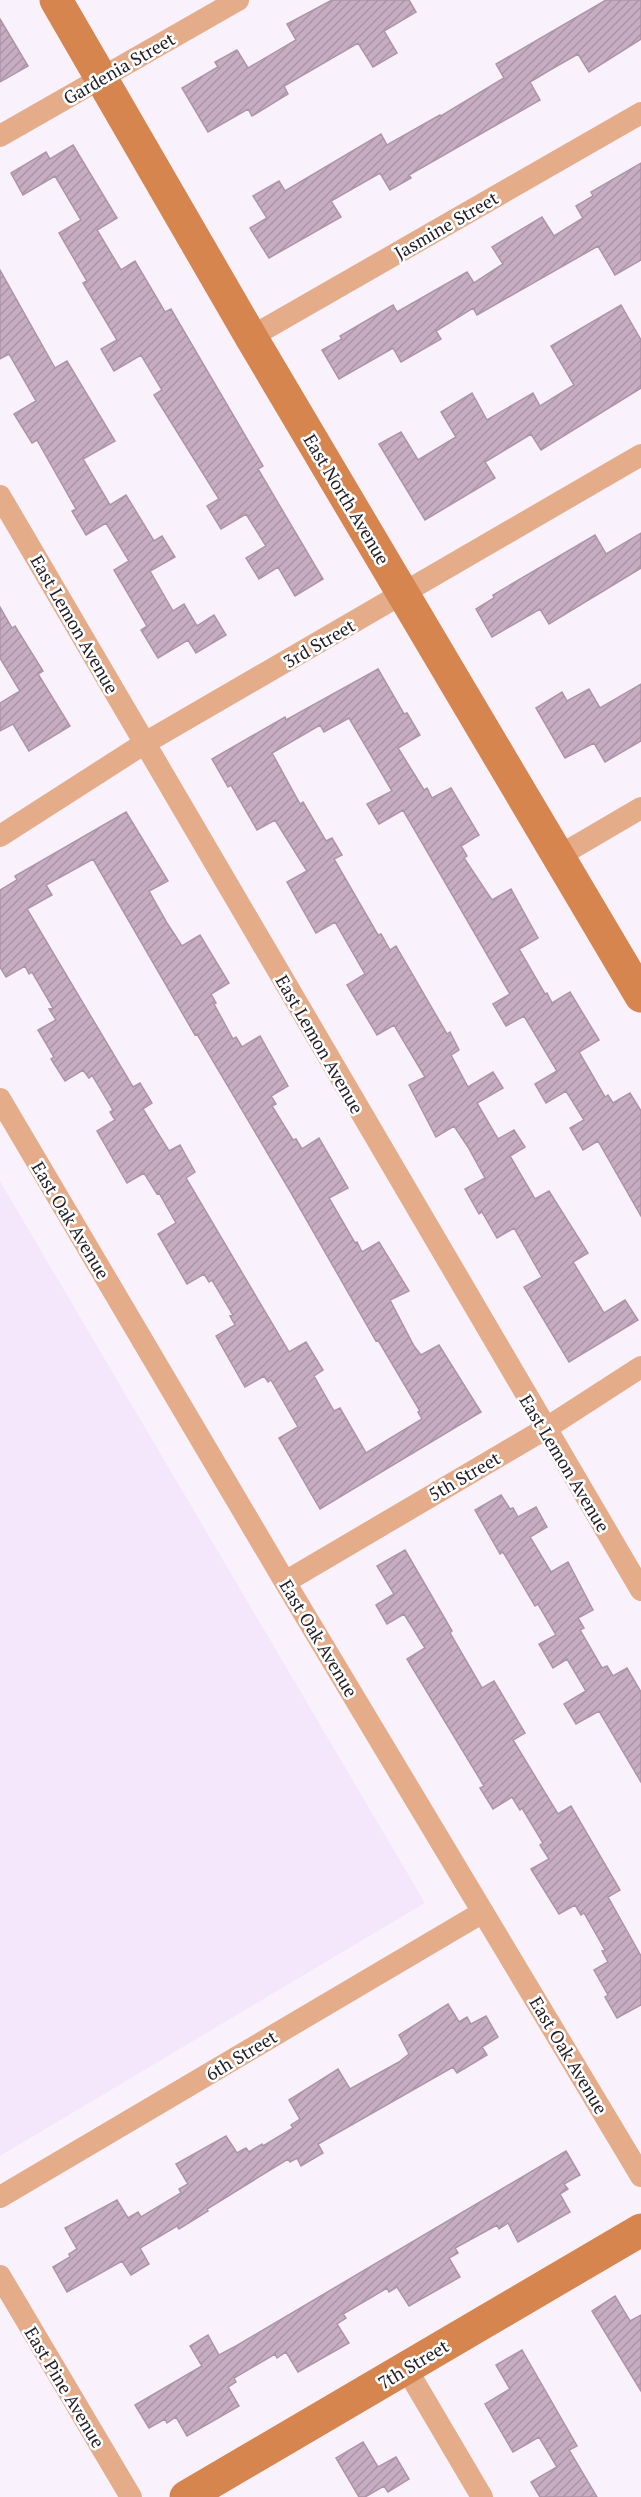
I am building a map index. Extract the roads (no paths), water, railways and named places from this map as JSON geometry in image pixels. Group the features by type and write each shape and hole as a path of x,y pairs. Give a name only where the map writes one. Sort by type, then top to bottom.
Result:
{"street":[{"name":"East North Avenue","path":"56,0 251,337 641,996"},
{"name":"Gardenia Street","path":"0,136 238,0"},
{"name":"Jasmine Street","path":"251,337 641,113"},
{"name":"3rd Street","path":"0,836 145,743 641,455"},
{"name":"East Lemon Avenue","path":"0,496 641,1590"},
{"path":"559,856 641,808"},
{"name":"East Oak Avenue","path":"0,1099 285,1582 641,2175"},
{"name":"5th Street","path":"285,1582 545,1429 641,1366"},
{"name":"6th Street","path":"0,2197 483,1912"},
{"name":"7th Street","path":"186,2497 641,2230"},
{"name":"East Pine Avenue","path":"0,2276 131,2497"},
{"path":"406,2368 482,2497"}]}
